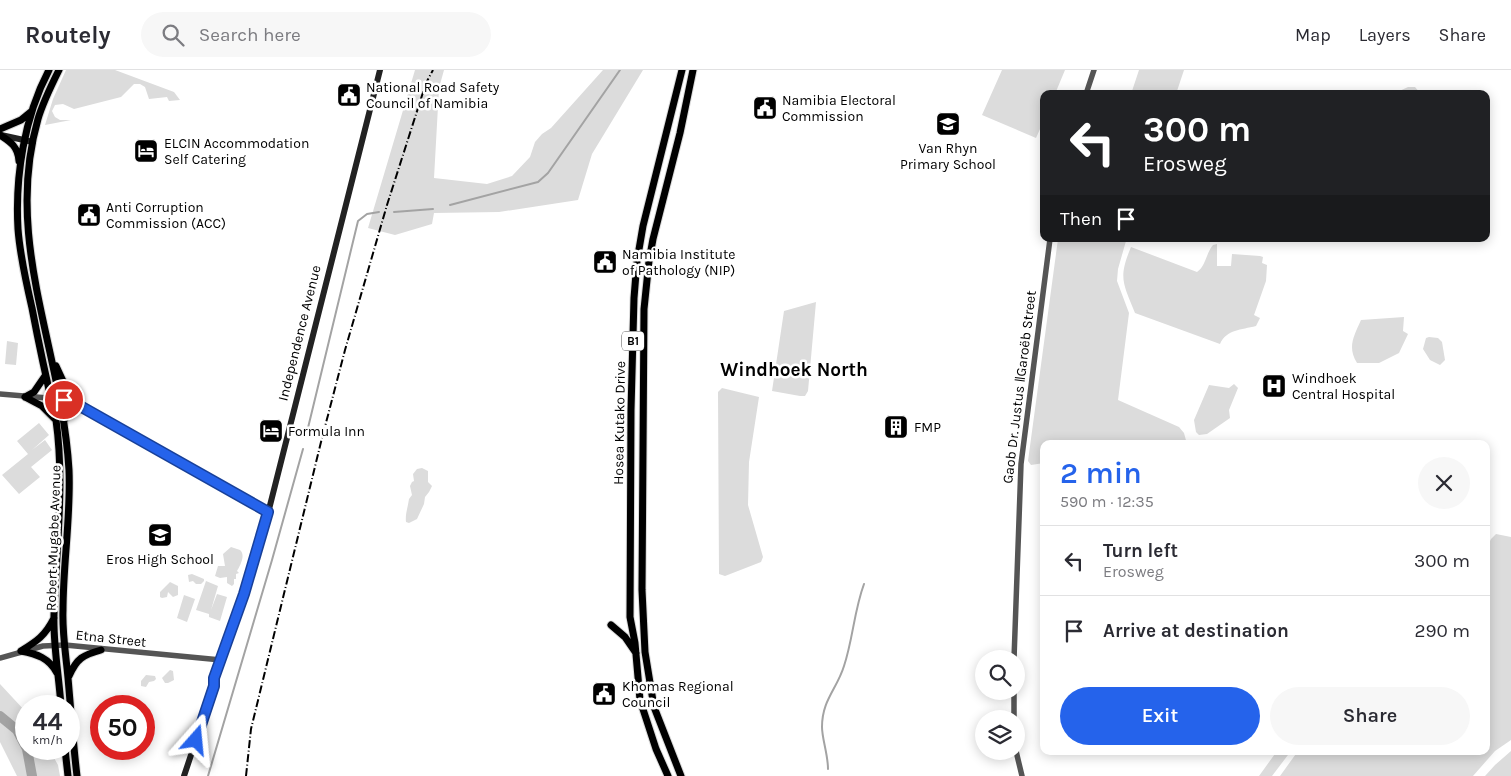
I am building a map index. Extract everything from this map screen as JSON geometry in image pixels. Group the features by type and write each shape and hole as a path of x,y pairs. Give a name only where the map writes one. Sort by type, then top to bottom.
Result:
{"main road":[{"name":"Robert Mugabe Avenue","path":"49,70 32,110 24,140 19,181 18,215 21,258 59,441 60,484 54,617 60,695"},
{"name":"Robert Mugabe Avenue","path":"59,70 44,102 33,142 27,187 27,225 30,257 64,420 69,472 62,609 76,762 79,776"},
{"name":"Independence Avenue","path":"214,686 214,678 241,601 268,512 380,70"},
{"name":"Hosea Kutako Drive","path":"668,776 656,749 640,700 636,653 630,617 631,410 634,298 637,261 682,70"},
{"name":"Hosea Kutako Drive","path":"681,776 654,707 645,652 642,590 644,309 653,239 680,133 693,70"},
{"path":"0,129 21,120 32,110"},
{"path":"0,135 33,142"},
{"path":"0,135 16,147 19,181"},
{"path":"51,357 68,392 80,406 71,411 64,420"},
{"path":"25,397 42,384 45,376"},
{"path":"25,397 42,406 56,420"},
{"name":"Independence Avenue","path":"184,776 214,686 228,653 240,613 241,601"},
{"path":"21,651 45,634 54,617"},
{"path":"611,625 625,637 636,653"},
{"path":"68,677 81,657 102,650"},
{"path":"21,651 34,653 46,659 55,668 59,679"},
{"path":"66,760 68,776"}],"street":[{"path":"1087,90 1094,70"},
{"name":"Gaob Dr. Justus ǁGaroëb Street","path":"1014,650 1020,464 1050,242"},
{"path":"0,394 60,399 80,406 268,512"},
{"name":"Etna Street","path":"0,658 21,651 65,645 221,660"},
{"path":"1018,760 1022,776"}],"shaded area":[{"path":"66,70 115,70 174,92 180,100 169,101 167,97 149,99 145,87 140,84 134,84 121,97 74,109 63,104 55,105 52,111 55,117 60,120 71,120 45,125 53,99"},
{"path":"415,70 444,70 439,88 434,178 487,184 512,176 530,157 535,142 551,128 603,70 643,70 592,154 578,200 499,212 434,213 432,224 395,235 368,228"},
{"path":"1002,70 1065,70 1057,90 1040,90 1040,129 1036,138 982,115"},
{"path":"1139,70 1184,70 1177,90 1132,90"},
{"path":"1408,87 1415,87 1418,90 1402,90"},
{"path":"1058,242 1126,242 1118,269 1117,281 1129,313 1118,400 1179,427 1184,433 1186,440 1040,440 1040,464 1031,465 1028,461"},
{"path":"1217,244 1217,266 1231,266 1232,254 1260,256 1263,257 1262,263 1267,265 1266,281 1254,315 1260,318 1256,326 1240,329 1226,335 1220,344 1135,313 1127,294 1123,274 1131,247 1197,272 1213,245"},
{"path":"816,302 808,391 805,396 800,396 772,391 784,311"},
{"path":"1404,317 1403,331 1408,334 1399,353 1379,363 1357,363 1352,347 1354,336 1361,320"},
{"path":"1426,338 1438,338 1442,342 1445,360 1440,365 1430,360 1423,349"},
{"path":"7,341 18,343 16,365 5,364"},
{"path":"1234,384 1238,388 1229,410 1230,418 1207,434 1199,435 1196,432 1194,420 1209,385 1229,388"},
{"path":"722,388 759,397 749,462 748,505 763,557 761,562 725,576 719,574 718,392"},
{"path":"39,423 49,435 32,450 45,440 52,450 31,467 40,477 19,494 2,475 28,454 17,441"},
{"path":"422,468 428,471 428,482 432,486 425,497 417,519 409,523 406,522 406,513 409,499 412,495 410,486 414,481 413,474 417,469"},
{"path":"1496,534 1511,537 1511,740 1495,751 1473,776 1280,776 1295,755 1490,755 1491,539"},
{"path":"231,547 242,552 242,561 237,571 239,573 236,574 236,579 234,579 232,586 227,583 227,577 220,578 215,576 218,566 225,566 223,554"},
{"path":"192,574 204,579 204,581 201,584 196,584 193,581 189,582 188,575"},
{"path":"206,581 218,586 211,610 217,594 227,597 220,621 209,617 209,614 196,610"},
{"path":"170,582 178,586 178,595 173,597 168,592 167,597 160,597 160,592"},
{"path":"184,595 195,599 187,622 177,618"},
{"path":"170,670 173,671 174,680 165,683 162,678"},
{"path":"146,675 155,676 156,679 149,682 146,687 141,686 141,681"},
{"path":"0,684 15,700 15,760 55,760 60,776 17,776 0,742"},
{"path":"1511,751 1511,776 1485,776 1495,765"},
{"path":"1274,755 1288,755 1272,776 1259,776"}],"waterway":[{"path":"450,205 538,182 548,173 620,70"},
{"path":"394,212 433,209"},
{"path":"307,432 358,221 367,214 379,212"},
{"path":"208,776 303,449"},
{"path":"828,769 822,732 824,709 844,666 864,584"},
{"path":"0,716 15,728"},
{"path":"29,760 32,776"}],"railway":[{"path":"246,776 251,729 345,350 387,205 426,83 433,70"}],"place":[{"name":"National Road Safety Council of Namibia","path":"349,95"},
{"name":"Namibia Electoral Commission","path":"765,108"},
{"name":"Van Rhyn Primary School","path":"948,124"},
{"name":"ELCIN Accommodation Self Catering","path":"146,151"},
{"name":"Anti Corruption Commission (ACC)","path":"89,215"},
{"name":"Namibia Institute of Pathology (NIP)","path":"605,262"},
{"name":"Windhoek Central Hospital","path":"1274,386"},
{"name":"FMP","path":"896,427"},
{"name":"Formula Inn","path":"271,431"},
{"name":"Eros High School","path":"160,535"},
{"name":"Khomas Regional Council","path":"604,694"}],"district":[{"name":"Windhoek North","path":"794,369"}],"route":[{"path":"64,400 75,403 268,512 241,601 214,678 214,686 196,740"}]}
